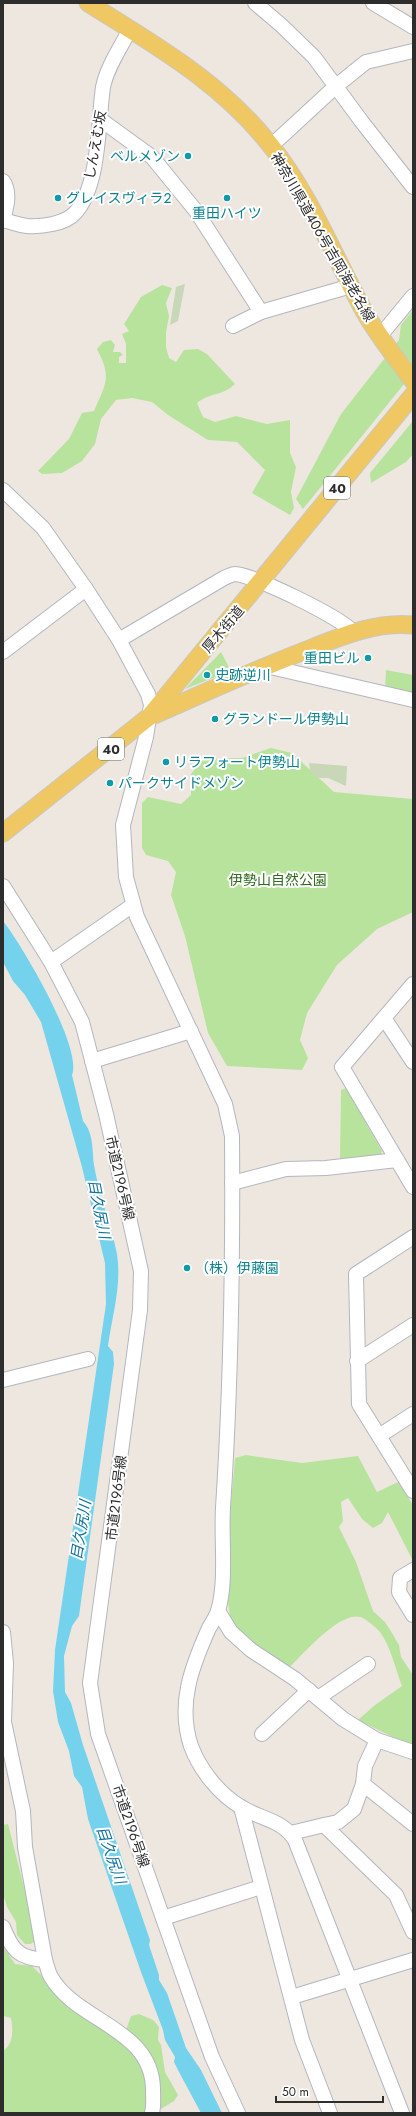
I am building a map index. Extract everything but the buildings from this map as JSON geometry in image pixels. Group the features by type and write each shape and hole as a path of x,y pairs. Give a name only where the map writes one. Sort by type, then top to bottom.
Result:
{"main road":[{"name":"神奈川県道406号吉岡海老名線","path":"88,3 166,51 216,88 271,146 320,226 351,286 382,340 413,381"},
{"name":"厚木街道","path":"3,833 157,706 261,582 413,394"},
{"name":"40","path":"157,706 353,632 369,628 413,625"}],"street":[{"path":"255,3 281,25 314,57 335,87 413,187"},
{"path":"373,3 413,27"},
{"name":"しんえむ坂","path":"3,220 27,226 47,225 64,220 74,214 89,184 101,120 104,86 130,29"},
{"path":"271,146 335,87 366,62 413,51"},
{"path":"101,120 152,157 196,211 261,312"},
{"path":"3,181 8,188 8,200 3,220"},
{"path":"233,326 261,312 351,286"},
{"path":"382,340 413,296"},
{"path":"3,490 43,528 86,589 119,640 157,706 123,825 126,877 137,917 225,1104 232,1136 230,1399 222,1527 223,1573 218,1611 189,1680 185,1701 186,1724 191,1746 201,1767 219,1790 241,1807 284,1827 291,1833 351,1979 402,2113"},
{"path":"119,640 224,578 235,574 261,582 343,623 353,632"},
{"path":"3,652 86,589"},
{"path":"266,666 413,700"},
{"name":"市道2196号線","path":"3,886 51,962 82,1022 106,1114 141,1271 140,1310 90,1683 98,1734 212,2057 238,2113"},
{"path":"51,962 133,905"},
{"path":"413,984 342,1067 413,1186"},
{"path":"384,1018 413,1062"},
{"path":"92,1061 191,1031"},
{"path":"232,1183 286,1169 326,1168 397,1160"},
{"path":"413,1237 356,1274 359,1404 413,1491"},
{"path":"357,1361 413,1325"},
{"path":"3,1380 88,1359"},
{"path":"379,1436 413,1414"},
{"path":"413,1570 400,1578 398,1592 413,1615"},
{"path":"218,1611 231,1632 251,1650 313,1694 343,1719 377,1740 413,1752"},
{"path":"3,1632 4,1722 7,1760 23,1811 25,1847 45,1960 51,1977 67,1996 134,2043 146,2060 153,2077 154,2106 152,2113"},
{"path":"262,1734 313,1694 368,1664"},
{"path":"291,1833 338,1822 354,1809 362,1784 365,1766 377,1740"},
{"path":"362,1784 413,1824"},
{"path":"241,1807 261,1887 292,1997 302,2040 330,2113"},
{"path":"324,1825 396,1895 413,1932"},
{"path":"163,1918 261,1887"},
{"path":"3,1927 10,1946 21,1954 45,1960"},
{"path":"292,1997 413,1960"}],"green space":[{"path":"185,284 178,321 170,325 176,287"},
{"path":"162,285 172,288 166,303 169,316 166,332 166,347 169,358 176,362 184,350 198,349 207,354 235,384 226,390 207,397 197,403 203,417 215,422 236,416 267,424 290,420 290,453 296,467 291,492 294,508 290,515 252,493 265,470 237,442 208,440 168,415 152,402 132,398 116,400 101,419 95,444 82,461 62,473 42,474 38,471 69,439 82,413 94,411 102,394 106,380 105,367 97,349 103,342 111,340 115,345 113,352 120,352 123,355 119,357 119,363 126,363 126,344 122,334 129,331 124,324 141,297"},
{"path":"413,310 413,373 303,509 296,499 341,414 399,340 401,325"},
{"path":"413,421 413,454 406,462 371,483 370,473"},
{"path":"221,652 231,671 185,689"},
{"path":"386,670 413,675 413,694 385,688"},
{"name":"伊勢山自然公園","path":"271,748 292,753 334,792 413,799 413,912 377,929 337,965 307,1013 300,1040 308,1058 302,1070 227,1066 208,1033 185,936 171,895 176,872 168,861 146,855 142,848 142,803 148,797 181,804 191,795 191,774 201,761 225,758 242,758"},
{"path":"309,763 347,766 346,786 328,778 317,778 310,770"},
{"path":"346,1088 382,1151 380,1158 340,1159 341,1090"},
{"path":"246,1455 302,1463 358,1456 377,1492 398,1482 413,1505 413,1561 388,1512 382,1523 373,1528 362,1519 348,1498 341,1502 343,1521 339,1527 356,1562 373,1611 385,1622 392,1633 399,1645 401,1657 413,1675 413,1747 358,1720 375,1705 402,1686 384,1638 371,1623 360,1617 352,1617 342,1621 332,1627 288,1669 268,1656 235,1628 230,1615 228,1596 228,1546 235,1458"},
{"path":"8,1824 26,1895 33,1907 36,1940 31,1944 25,1944 17,1935 16,1922 7,1907 3,1894 3,1825"},
{"path":"3,1946 15,1964 32,1966 50,1984 130,2046 143,2064 148,2093 145,2113 3,2113 3,2051 7,2048 11,2040 12,2027 11,2018 3,2016"},
{"path":"139,2014 153,2020 159,2027 158,2040 161,2045 165,2072 178,2095 174,2101 161,2109 157,2107 126,2030 131,2016"}],"water":[{"name":"目久尻川","path":"3,921 23,951 49,997 69,1043 73,1062 72,1075 83,1121 91,1136 96,1176 117,1254 118,1266 116,1300 108,1346 113,1352 114,1364 79,1616 72,1626 64,1656 65,1692 71,1703 83,1745 150,1940 149,1945 159,1975 159,1980 167,1993 186,2048 201,2070 222,2113 201,2113 174,2062 175,2057 165,2040 163,2030 141,1972 88,1819 82,1787 74,1776 69,1751 58,1722 53,1691 55,1650 106,1304 105,1263 82,1167 41,1022 25,995 13,981 3,962"}],"place":[{"name":"ベルメゾン","path":"188,156"},
{"name":"グレイスヴィラ2","path":"58,198"},
{"name":"重田ハイツ","path":"227,198"},
{"name":"重田ビル","path":"368,658"},
{"name":"史跡逆川","path":"207,675"},
{"name":"グランドール伊勢山","path":"215,719"},
{"name":"リラフォート伊勢山","path":"166,762"},
{"name":"パークサイドメゾン","path":"110,783"},
{"name":"（株）伊藤園","path":"187,1268"}]}
